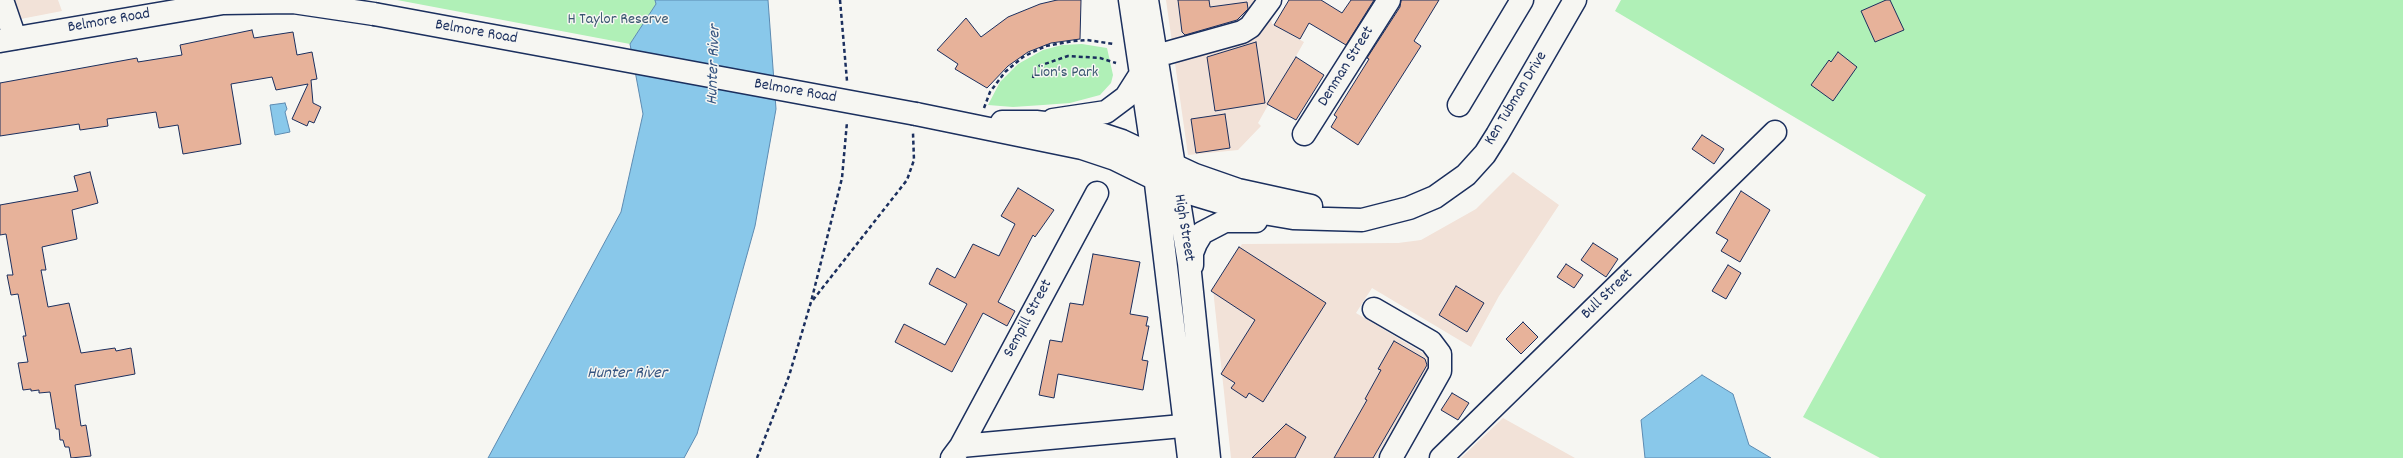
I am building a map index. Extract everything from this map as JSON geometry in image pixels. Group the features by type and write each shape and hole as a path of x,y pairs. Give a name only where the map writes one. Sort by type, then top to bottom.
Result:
{"main road":[{"path":"2,0 7,39"},
{"name":"High Street","path":"1130,0 1153,155 1189,458"},
{"name":"High Street","path":"1147,0 1174,166 1192,293 1209,458"},
{"path":"1156,56 1242,32 1250,27 1270,0"},
{"name":"Denman Street","path":"1304,134 1389,0"},
{"path":"1459,105 1522,0"},
{"name":"Ken Tubman Drive","path":"1155,179 1225,205 1269,215 1344,221 1382,216 1409,208 1449,188 1466,175 1485,154 1575,0"},
{"name":"Belmore Road","path":"7,39 224,2 292,1 374,14 914,120 950,122 1036,122 1078,127 1101,133 1153,155"},
{"path":"1036,122 1076,118 1106,112 1126,98 1140,75"},
{"name":"Belmore Road","path":"950,122 1082,148 1115,159 1155,179"},
{"name":"Bull Street","path":"1441,458 1775,132"},
{"name":"Ken Tubman Drive","path":"1153,155 1174,166 1238,190 1276,200 1322,208 1376,208 1399,204 1449,188"},
{"name":"Sempill Street","path":"957,452 1097,193"},
{"path":"1192,293 1192,254 1196,243 1202,233 1225,221 1238,220 1302,226 1344,221"},
{"path":"1374,309 1431,342 1440,354 1440,371 1391,458"},
{"name":"Sempill Street","path":"957,452 1184,425 1206,424"}],"path":[{"path":"840,0 847,82"},
{"path":"984,109 990,92 1005,72 1024,57 1035,51 1046,46 1073,41 1087,40 1114,44"},
{"path":"1033,78 1036,67 1068,56 1100,58 1116,63"},
{"path":"757,458 789,376 811,302 842,178 848,119"},
{"path":"811,302 907,180 914,160 914,120"}],"shaded area":[{"path":"0,0 58,0 62,11 0,23"},
{"path":"1166,0 1267,0 1272,24 1304,42 1258,123 1261,126 1238,150 1188,155"},
{"path":"1513,172 1559,205 1499,296 1471,347 1372,288 1356,313 1428,356 1430,364 1376,458 1231,458 1213,289 1242,244 1398,243 1421,240 1476,209"},
{"path":"1503,418 1575,458 1461,458"}],"green space":[{"name":"H Taylor Reserve","path":"397,0 655,0 656,4 630,44"},
{"path":"1621,0 2403,0 2403,458 1880,458 1803,417 1926,195 1615,11"},
{"name":"Lion's Park","path":"1082,44 1107,48 1113,75 1111,83 1100,95 1070,103 1013,107 988,105 1000,82 1018,64 1043,50 1062,45"}],"water":[{"name":"Hunter River","path":"655,0 768,0 776,109 755,226 697,434 684,458 488,458 621,212 643,114 630,44 656,4"},
{"path":"285,103 287,109 285,112 290,132 275,135 270,105"},
{"path":"1702,375 1733,394 1749,445 1771,458 1645,458 1641,420"}],"building":[{"path":"1057,0 1081,0 1080,39 1051,43 1028,52 1008,66 987,88 955,69 958,64 937,50 966,18 981,37 1008,17 1040,4"},
{"path":"1178,0 1209,0 1210,7 1247,2 1248,9 1237,20 1185,35 1182,32"},
{"path":"1289,0 1321,0 1342,13 1351,0 1374,0 1346,45 1309,23 1300,39 1274,25"},
{"path":"1401,0 1439,0 1414,41 1421,46 1358,145 1331,127 1337,117 1334,115 1369,59 1367,58 1400,7"},
{"path":"1886,0 1890,0 1904,30 1875,42 1861,11"},
{"path":"252,30 254,38 293,32 297,55 312,52 317,79 311,80 313,103 321,107 314,123 309,121 307,126 292,119 308,84 276,90 272,77 231,84 241,144 183,154 178,125 159,128 156,112 107,119 108,126 80,130 79,124 0,136 0,83 137,58 138,62 182,55 180,45"},
{"path":"1256,42 1265,103 1215,111 1207,57"},
{"path":"1838,52 1857,67 1833,101 1811,85 1829,60 1831,62"},
{"path":"1296,57 1324,75 1296,120 1267,104"},
{"path":"1225,114 1230,148 1196,153 1191,119"},
{"path":"1702,135 1724,149 1714,164 1692,149"},
{"path":"90,172 98,203 72,210 77,239 42,247 46,270 41,270 48,307 69,303 81,353 115,348 116,351 131,348 135,374 75,385 81,426 86,425 91,456 71,458 69,447 65,447 63,440 60,440 59,429 56,429 50,392 39,393 39,390 23,390 18,363 28,362 23,336 26,336 18,294 11,295 7,275 13,275 6,234 0,235 0,205 78,191 74,176"},
{"path":"1018,188 1054,210 1035,237 1033,235 998,302 1015,311 1007,326 983,313 952,372 895,342 904,324 945,345 967,304 929,284 937,268 955,278 973,244 999,256 1015,224 1001,216"},
{"path":"1741,191 1770,210 1740,262 1721,251 1728,240 1716,233"},
{"path":"1593,243 1618,259 1606,277 1581,260"},
{"path":"1239,247 1326,303 1263,402 1249,393 1246,398 1231,388 1235,383 1221,374 1255,320 1211,291"},
{"path":"1093,254 1140,262 1130,314 1148,317 1146,326 1149,326 1142,360 1148,361 1143,390 1058,374 1054,398 1039,395 1050,340 1062,342 1070,303 1083,305"},
{"path":"1566,264 1583,275 1574,288 1557,277"},
{"path":"1728,265 1741,273 1726,299 1712,291"},
{"path":"1456,286 1484,303 1467,332 1439,315"},
{"path":"1523,322 1538,337 1521,354 1506,339"},
{"path":"1394,341 1425,359 1427,365 1373,458 1334,458 1367,400 1365,399 1381,370 1378,369"},
{"path":"1452,393 1469,403 1458,420 1441,410"},
{"path":"1286,424 1306,437 1295,458 1252,458"}]}
